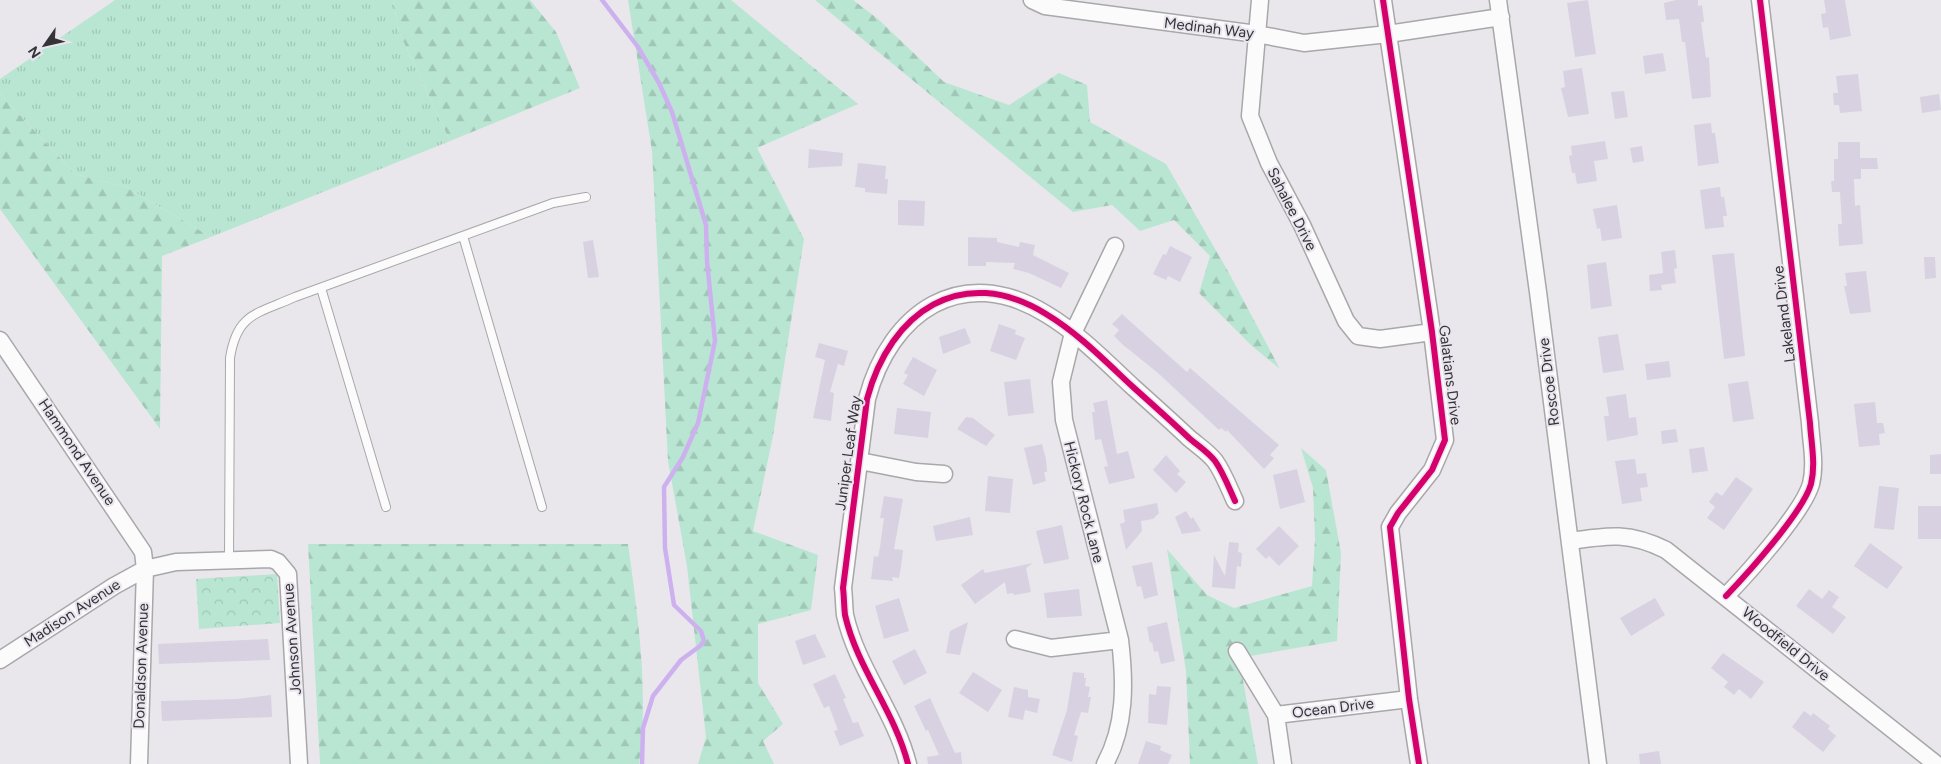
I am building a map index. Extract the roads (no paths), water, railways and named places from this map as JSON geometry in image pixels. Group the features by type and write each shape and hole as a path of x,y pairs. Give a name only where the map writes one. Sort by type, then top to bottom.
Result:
{"street":[{"name":"Medinah Way","path":"1032,0 1045,6 1082,12 1257,34 1304,43 1388,34 1500,17"},
{"name":"Sahalee Drive","path":"1260,0 1250,116 1269,163 1302,225 1346,321 1358,336 1380,339 1432,332"},
{"path":"1383,0 1388,34"},
{"name":"Roscoe Drive","path":"1498,0 1598,764"},
{"name":"Lakeland Drive","path":"1726,596 1798,509 1811,484 1813,470 1810,423 1760,0"},
{"name":"Galatians Drive","path":"1388,34 1432,332 1445,440 1432,470 1398,513 1390,527 1409,698 1419,764"},
{"name":"Hickory Rock Lane","path":"1106,764 1112,752 1122,717 1123,694 1120,640 1064,420 1061,382 1073,334 1115,246"},
{"name":"Juniper Leaf Way","path":"908,764 902,740 865,667 845,614 844,565 860,461 867,399 873,376 885,350 902,329 930,305 961,295 981,293 1007,296 1046,314 1073,334 1215,461 1235,501"},
{"name":"Hammond Avenue","path":"0,340 143,552 145,569"},
{"path":"860,461 916,472 944,474"},
{"name":"Woodfield Drive","path":"1570,541 1616,535 1648,541 1666,550 1936,764"},
{"name":"Johnson Avenue","path":"145,569 176,562 271,559 278,562 288,574 299,764"},
{"name":"Madison Avenue","path":"0,660 114,586 145,569"},
{"name":"Donaldson Avenue","path":"138,764 145,569"},
{"path":"1014,639 1051,648 1120,640"},
{"path":"1237,651 1276,715"},
{"name":"Ocean Drive","path":"1283,764 1276,715 1409,698"}],"lane":[{"path":"229,561 230,358 233,338 241,324 253,315 321,288 554,203 586,197"},
{"path":"463,236 542,507"},
{"path":"321,288 386,507"}],"waterway":[{"path":"602,0 638,47 659,83 672,112 706,225 707,261 715,341 698,423 683,457 664,487 665,548 674,605 701,631 704,641 681,660 653,696 643,728 642,764"}]}
